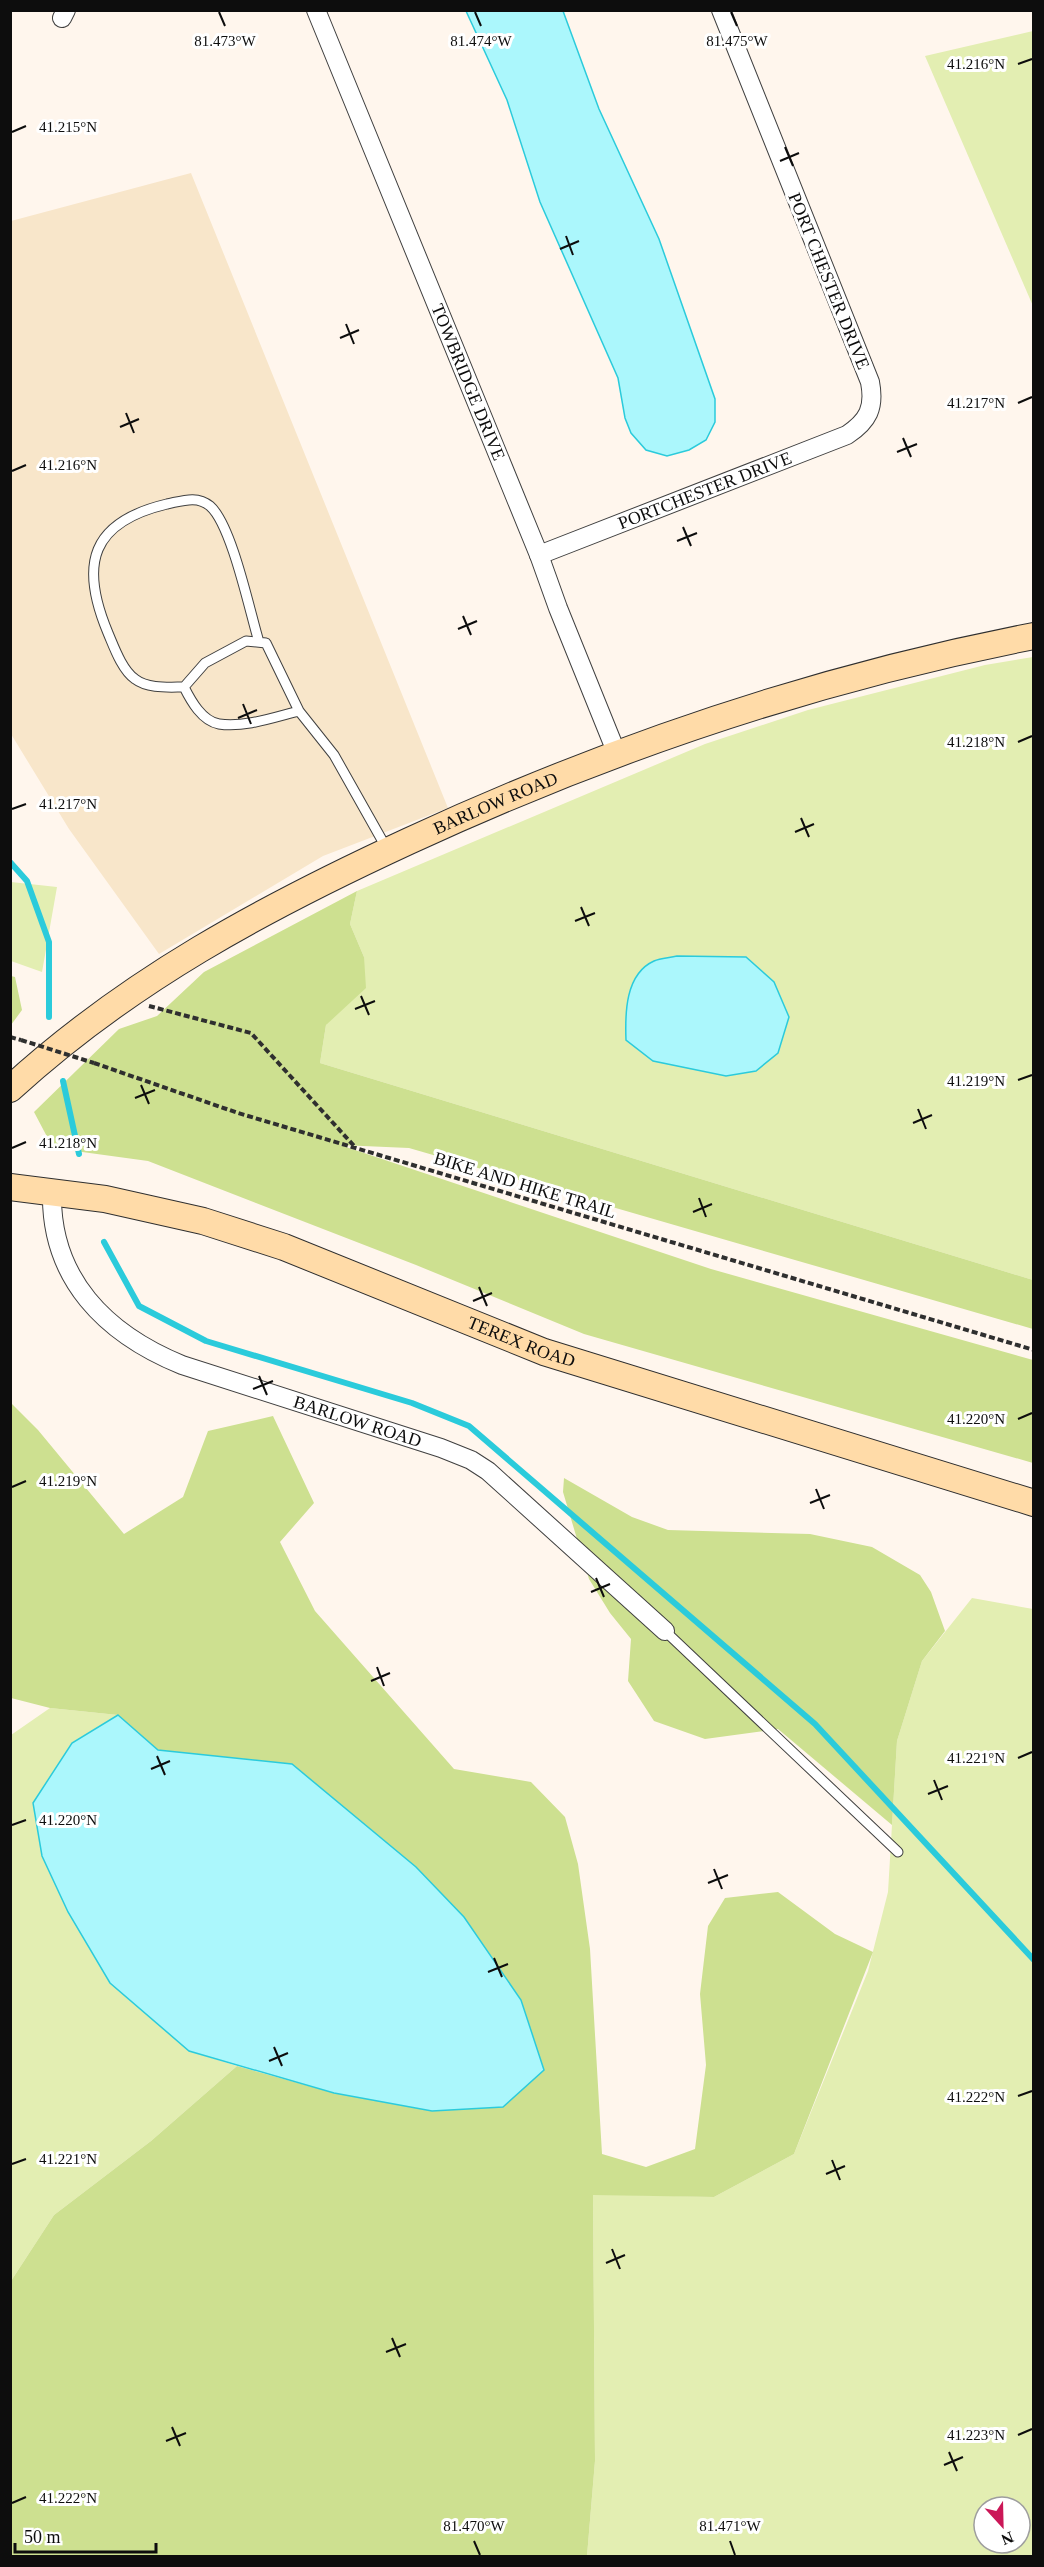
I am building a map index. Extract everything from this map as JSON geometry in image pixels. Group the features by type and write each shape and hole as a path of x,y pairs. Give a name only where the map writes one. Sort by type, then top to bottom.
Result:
{"street":[{"name":"TOWBRIDGE DRIVE","path":"316,10 539,555 617,754"},
{"name":"PORT CHESTER DRIVE","path":"721,10 870,382 873,396 867,419"},
{"name":"PORTCHESTER DRIVE","path":"539,555 847,435 867,419"},
{"name":"BARLOW ROAD","path":"10,1089 55,1048 165,969 270,908 477,809 617,754 760,703 954,651 1034,636"},
{"name":"TEREX ROAD","path":"10,1187 150,1208 274,1244 544,1352 1034,1503"},
{"name":"BARLOW ROAD","path":"52,1192 54,1223 75,1281 99,1314 124,1335 152,1353 182,1365 398,1434 471,1460 489,1471 665,1631"}],"lane":[{"path":"184,687 156,686 135,679 117,654 97,608 93,570 99,543 116,525 148,508 192,498 210,506 223,527 235,558 258,642"},
{"path":"184,687 205,663 246,641 266,643 300,711 334,755 388,851"},
{"path":"184,687 194,706 218,724 250,722 300,711"},
{"path":"665,1631 898,1852"}],"path":[{"path":"123,997 251,1033 356,1147"},
{"name":"BIKE AND HIKE TRAIL","path":"10,1036 238,1113 1034,1350"}],"shaded area":[{"path":"191,173 448,808 323,856 159,954 69,829 11,734 11,221"}],"green space":[{"path":"1034,31 1033,306 925,56"},
{"path":"1033,657 1033,1280 320,1063 326,1025 364,957 350,924 357,891 705,744 808,710 985,665"},
{"path":"11,882 57,887 42,972 11,961"},
{"path":"357,891 350,924 364,957 366,988 326,1025 320,1063 1033,1280 1033,1329 409,1148 340,1145 711,1269 1033,1360 1033,1463 584,1334 416,1265 148,1161 53,1148 34,1112 119,1029 157,1016 204,972"},
{"path":"11,976 15,977 22,1010 11,1025"},
{"path":"10,1402 38,1430 124,1534 183,1497 208,1431 273,1416 314,1503 280,1542 315,1611 454,1769 531,1782 565,1817 578,1864 590,1949 602,2154 646,2167 695,2149 706,2065 700,1994 708,1926 725,1898 778,1892 835,1934 873,1952 794,2154 714,2197 593,2195 595,2461 587,2556 11,2556 11,2281 54,2215 151,2141 237,2066 334,2093 432,2111 416,1867 292,1764 158,1750 118,1715 50,1708 11,1698"},
{"path":"564,1478 632,1517 668,1530 810,1534 872,1547 920,1575 931,1592 945,1631 922,1661 897,1741 892,1825 778,1729 705,1739 654,1721 628,1681 631,1639 610,1613 589,1579 563,1492"},
{"path":"972,1598 1033,1609 1033,2556 587,2556 595,2461 593,2194 714,2197 794,2154 868,1971 888,1892 897,1741 922,1661"},
{"path":"50,1708 118,1715 72,1743 42,1856 68,1912 110,1983 189,2051 237,2066 151,2141 54,2215 11,2281 11,1735"}],"water":[{"path":"466,11 563,11 599,109 659,239 715,399 715,422 706,440 689,450 667,456 646,450 631,433 625,418 618,378 540,202 507,100"},
{"path":"677,956 746,957 774,982 789,1017 778,1053 756,1071 726,1076 653,1061 626,1040 627,1007 637,975 654,961"},
{"path":"118,1715 158,1750 292,1764 416,1867 464,1917 521,2000 544,2070 503,2107 432,2111 334,2093 189,2051 110,1983 68,1912 42,1856 33,1803 72,1743"}],"waterway":[{"path":"10,862 27,881 49,942 49,1017"},
{"path":"63,1081 79,1154"},
{"path":"104,1242 139,1306 206,1341 412,1403 469,1426 815,1724 1034,1960"}]}
